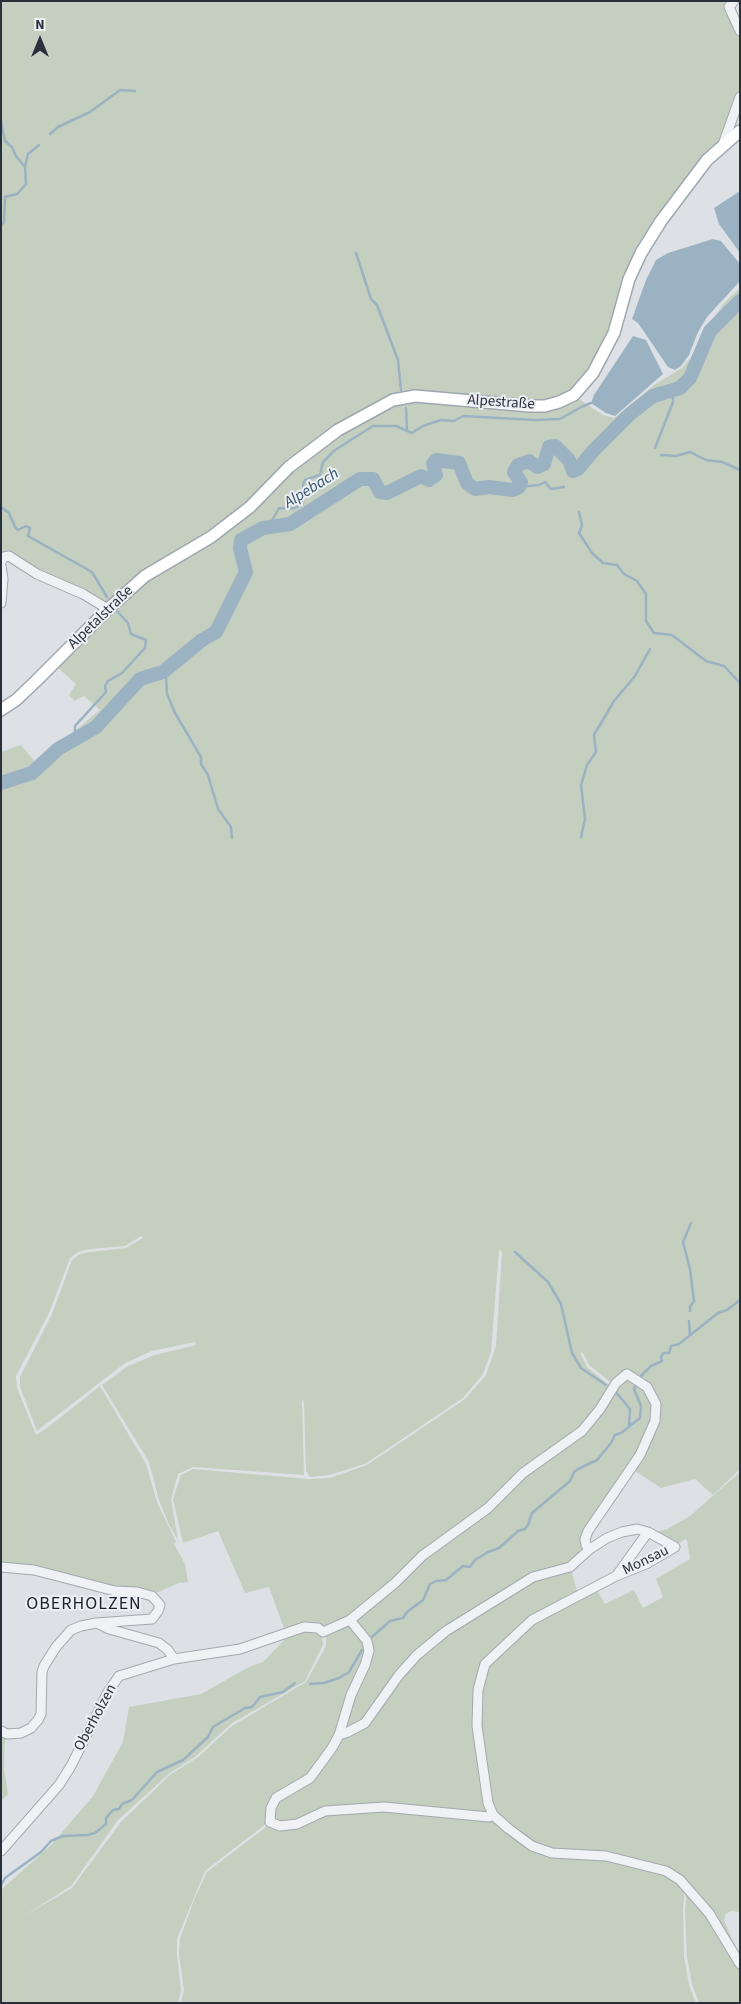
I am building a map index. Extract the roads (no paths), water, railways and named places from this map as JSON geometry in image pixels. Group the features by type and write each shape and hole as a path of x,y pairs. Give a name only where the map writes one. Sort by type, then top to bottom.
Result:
{"main road":[{"name":"Alpestraße","path":"211,537 250,507 289,468 338,430 393,400 415,396 545,406 574,395 593,373 614,333 629,280 641,253 707,160 740,131"},
{"name":"Alpetalstraße","path":"1,710 16,700 36,682 108,609 156,568 211,537"}],"street":[{"path":"734,1 730,7 740,31"},
{"path":"722,147 740,98"},
{"path":"1,562 4,557 9,556 37,574 102,604 108,609"},
{"path":"1,566 3,579 1,603"},
{"path":"588,1547 585,1539 588,1531 640,1455 655,1421 656,1404 647,1387 627,1374 616,1383 600,1409 582,1431 523,1473 488,1508 422,1556 395,1583 350,1620 367,1641 369,1651 366,1665 351,1695 339,1734 332,1748 310,1778 276,1798 271,1808 270,1822 280,1826 297,1824 325,1811 384,1807 489,1817 493,1815 532,1846 552,1853 606,1856 666,1871 680,1880 709,1913 740,1964"},
{"name":"Monsau","path":"339,1734 348,1732 365,1723 399,1675 417,1655 446,1631 533,1577 570,1567 588,1547 622,1532 637,1529 648,1532 675,1547 646,1564 616,1576 532,1620 485,1664 478,1690 477,1726 488,1802 493,1815"},
{"name":"Monsau","path":"616,1576 648,1532"},
{"path":"1,1567 34,1570 115,1591 137,1592 152,1596 160,1605 152,1618 96,1623 71,1630 47,1660 42,1672 41,1714 38,1720 31,1728 21,1733 7,1734 1,1731"},
{"name":"Oberholzen","path":"1,1851 59,1785 71,1766 108,1692 119,1676 174,1659 240,1649 304,1627 318,1628 323,1632 350,1620"},
{"path":"96,1623 109,1629 159,1644 168,1650 174,1659"}],"water":[{"path":"740,191 740,253 719,224 714,208"},
{"path":"713,239 721,241 740,264 740,281 707,317 698,332 689,355 681,366 675,370 668,367 638,323 632,319 646,280 656,260 668,253"},
{"path":"633,336 646,340 663,374 615,416 606,413 591,403 594,395"}],"waterway":[{"path":"50,134 58,127 90,112 120,90 135,91"},
{"path":"1,121 5,141 12,147 16,156 25,167 26,184 17,194 5,197 4,222 1,225"},
{"path":"25,167 28,154 39,145"},
{"path":"356,253 371,299 377,305 398,360 401,390"},
{"name":"Alpebach","path":"1,783 32,773 58,749 96,727 140,679 163,672 202,640 216,632 246,572 240,548 241,540 263,528 290,524 360,479 373,479 380,492 387,493 421,476 429,480 436,475 433,464 436,460 459,463 467,483 475,489 489,487 513,490 519,487 521,482 514,472 518,465 529,461 537,467 544,464 549,447 555,446 569,460 573,471 578,469 630,414 653,396 680,388 690,378 710,331 740,301"},
{"path":"655,448 673,402 673,391"},
{"path":"268,528 279,508 289,509 300,506 304,497 303,484 305,480 320,475 323,462 335,450 373,426 396,426 412,433 423,426 441,420 454,421 463,416 535,420 560,419 591,403"},
{"path":"406,408 407,431"},
{"path":"661,455 676,456 690,452 706,460 722,462 740,470"},
{"path":"519,487 539,485 545,482 551,489 564,487"},
{"path":"1,507 9,513 18,530 26,526 30,528 28,536 92,572 107,597"},
{"path":"579,512 582,525 579,533 592,553 603,563 617,565 624,574 637,581 646,594 646,621 654,633 672,635 706,661 724,666 740,683"},
{"path":"75,739 75,726 106,692 105,686 108,681 122,673 145,648 146,640 131,634 128,623 115,609"},
{"path":"581,837 585,819 581,785 587,765 596,752 594,735 614,701 635,676 650,649"},
{"path":"163,672 166,675 167,694 175,713 201,757 201,764 208,775 218,809 231,827 232,838"},
{"path":"690,1311 694,1301 690,1269 683,1242 691,1223"},
{"path":"515,1252 548,1282 561,1304 572,1353 581,1368 606,1385"},
{"path":"641,1376 651,1366 662,1361 663,1353 669,1353 671,1346 679,1344 718,1313 727,1310 740,1300"},
{"path":"689,1321 690,1335"},
{"path":"372,1637 390,1621 403,1618 407,1612 423,1600 430,1584 446,1580 463,1566 470,1567 475,1560 499,1548 518,1531 525,1529 532,1513 570,1481 574,1472 597,1460 615,1435 621,1433 640,1418 641,1406 634,1389 636,1384"},
{"path":"615,1391 630,1409 629,1426"},
{"path":"310,1684 324,1683 349,1672 362,1650"},
{"path":"1,1885 5,1878 41,1852 51,1841 63,1836 95,1833 106,1824 106,1818 113,1810 119,1809 122,1804 132,1800 157,1772 183,1760 208,1737 213,1727 245,1708 252,1707 260,1697 283,1692 295,1683"}],"district":[{"name":"OBERHOLZEN","path":"84,1605"}]}
